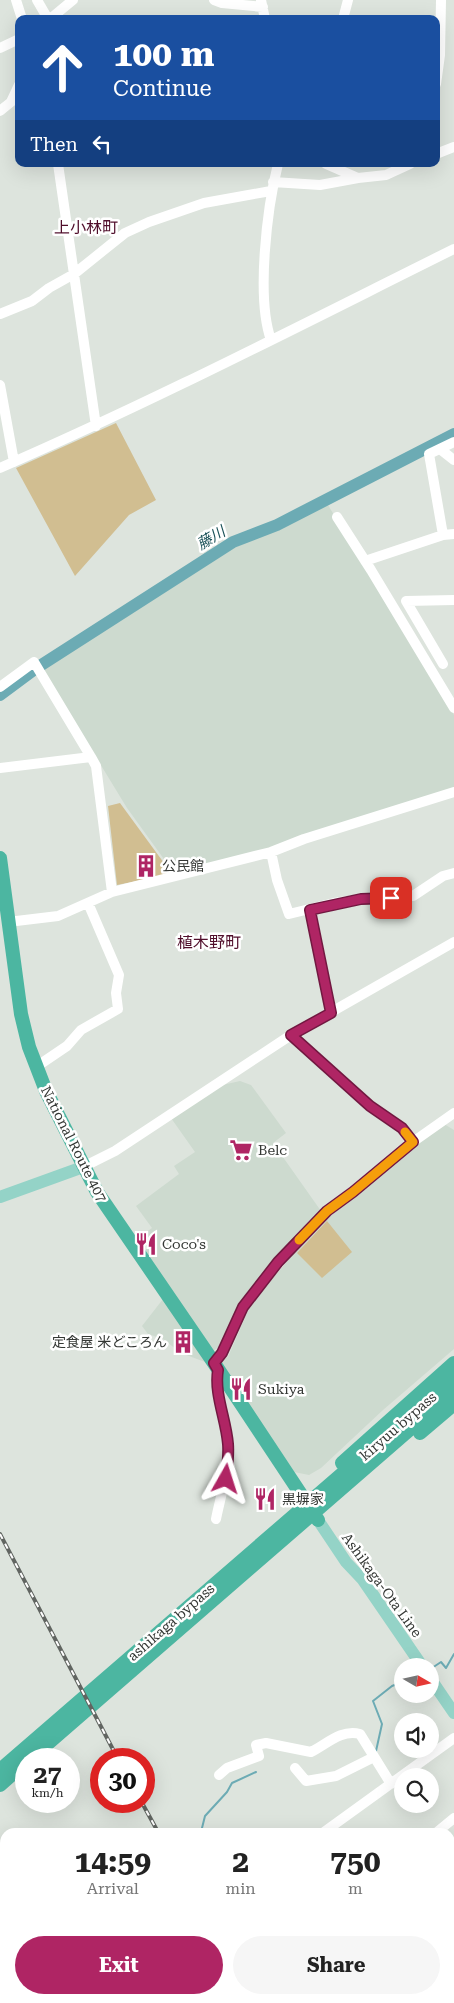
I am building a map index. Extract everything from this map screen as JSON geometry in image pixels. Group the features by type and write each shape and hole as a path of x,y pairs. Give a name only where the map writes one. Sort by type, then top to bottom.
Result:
{"highway":[{"name":"National Route 407","path":"0,858 21,1014 36,1067 83,1167 97,1192 318,1520"},
{"path":"31,1742 46,1720 303,1498 454,1363"},
{"name":"kiryuu bypass","path":"346,1479 454,1377"},
{"name":"kiryuu bypass","path":"346,1479 454,1391"},
{"path":"48,1748 62,1739 175,1645 454,1404"},
{"name":"ashikaga bypass","path":"0,1770 346,1479"},
{"name":"ashikaga bypass","path":"43,1748 346,1479"},
{"name":"ashikaga bypass","path":"0,1785 15,1772"}],"main road":[{"path":"0,1197 83,1167"},
{"name":"Ashikaga-Ota Line","path":"318,1520 346,1562 363,1580 417,1658"},
{"path":"439,1691 454,1713"}],"street":[{"path":"16,0 21,15"},
{"path":"37,0 46,15"},
{"path":"54,15 74,0"},
{"path":"214,0 222,3 262,4"},
{"path":"344,15 348,0"},
{"path":"440,55 441,0"},
{"path":"0,48 15,41"},
{"path":"0,111 11,102 15,94"},
{"path":"440,152 454,147"},
{"path":"58,167 96,426"},
{"path":"271,340 266,324 264,290 266,241 272,187 277,167"},
{"path":"333,167 358,178"},
{"path":"0,314 32,301 49,288 74,274 125,233 149,222 204,203 272,187 320,185 358,178 386,176 404,167"},
{"path":"0,468 96,426 454,249"},
{"path":"0,385 14,462"},
{"path":"443,535 429,454 454,442"},
{"path":"440,449 454,460"},
{"path":"337,517 454,708"},
{"path":"365,561 443,535 454,534"},
{"path":"449,664 406,601 454,600"},
{"path":"0,687 34,662 91,756 96,766 112,892"},
{"path":"428,665 449,664"},
{"path":"0,768 91,756"},
{"path":"8,922 58,916 112,892 270,852 304,838 454,792"},
{"path":"270,852 277,880 289,914 361,899 413,896 444,876 454,873"},
{"path":"36,1067 67,1046 81,1030 118,1009 116,992 119,975 88,903"},
{"path":"310,910 331,1013"},
{"path":"83,1167 115,1151 291,1035 454,942"},
{"path":"291,1035 370,1106 402,1128 413,1142"},
{"path":"216,1518 228,1458 228,1443 216,1380 216,1366 243,1307 284,1256 327,1211 413,1142 454,1112"},
{"path":"219,1776 227,1768 259,1756 256,1745 266,1743 310,1752 340,1734 352,1732 360,1734 391,1784"},
{"path":"330,1828 454,1738"},
{"path":"294,1768 306,1781 336,1776 374,1757"},
{"path":"442,1828 454,1818"}],"shaded area":[{"path":"116,423 156,500 129,515 75,576 16,468"},
{"path":"328,505 454,715 454,788 270,849 174,873 127,808 43,670 234,548"},
{"path":"120,803 172,874 117,885 108,806"},
{"path":"240,1081 251,1085 286,1133 273,1143 321,1211 306,1227 220,1346 213,1351 135,1240 152,1228 136,1206 179,1174 174,1166 195,1152 171,1118 218,1086"},
{"path":"444,1124 454,1130 454,1349 383,1410 321,1468 309,1475 294,1472 220,1366 221,1361 228,1357 250,1306 268,1281 323,1219 351,1200 417,1143"},
{"path":"327,1221 352,1252 322,1278 297,1253"},
{"path":"163,1299 205,1362 181,1353 163,1339 148,1334 142,1326"}],"waterway":[{"name":"藤川","path":"0,695 35,669 233,542 277,525 454,434"},
{"path":"439,1663 441,1662 446,1668 454,1654"},
{"path":"376,1751 382,1724 373,1701 394,1685"},
{"path":"202,1828 205,1816 227,1792 232,1783 256,1772"}],"railway":[{"path":"0,1534 112,1748"},
{"path":"148,1813 156,1828"}],"slow traffic":[{"path":"299,1240 327,1211 413,1142 405,1132"}],"place":[{"name":"公民館","path":"146,866"},
{"name":"Belc","path":"241,1150"},
{"name":"Coco's","path":"146,1244"},
{"name":"定食屋 米どころん","path":"183,1342"},
{"name":"Sukiya","path":"241,1389"},
{"name":"黒塀家","path":"265,1499"}],"district":[{"name":"上小林町","path":"86,227"},
{"name":"植木野町","path":"209,942"}],"route":[{"path":"226,1479 228,1443 216,1380 218,1370 214,1363 222,1353 243,1307 278,1262 313,1224 413,1142 402,1128 360,1098 291,1035 331,1013 310,910 334,903 361,899 391,898"}]}
